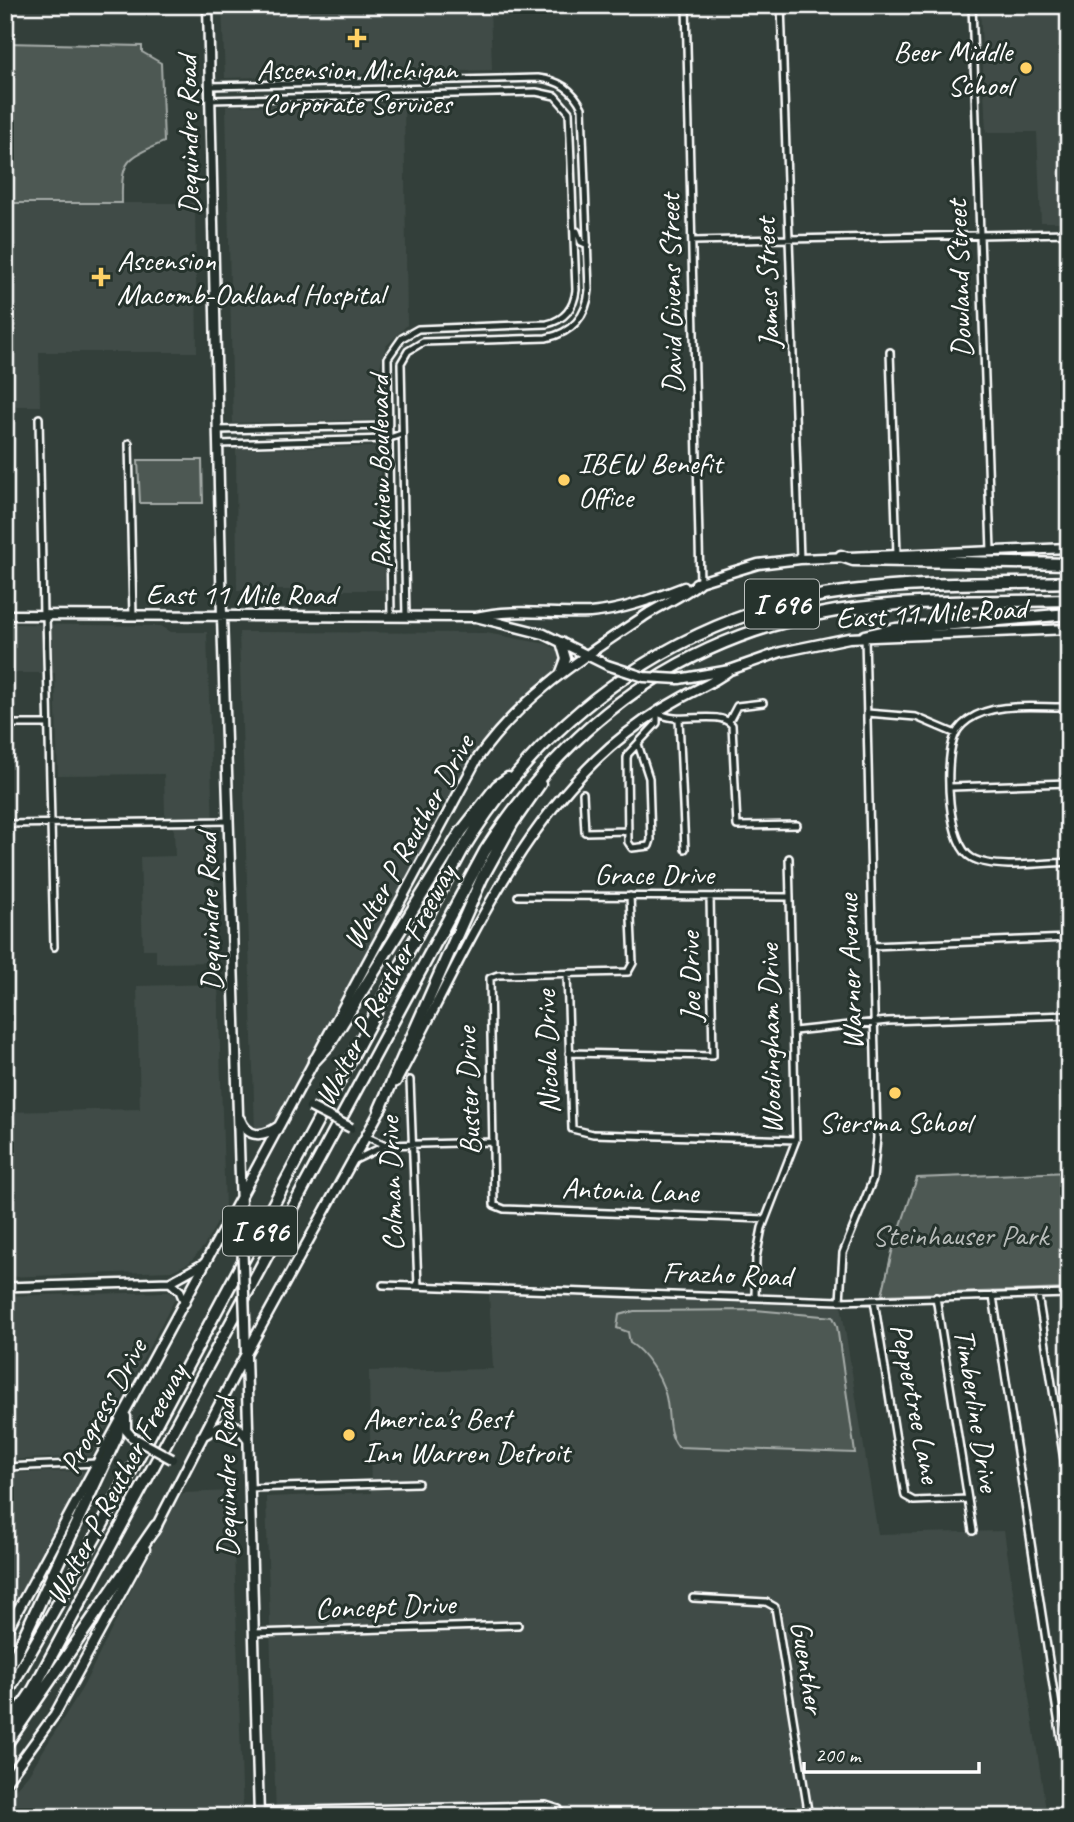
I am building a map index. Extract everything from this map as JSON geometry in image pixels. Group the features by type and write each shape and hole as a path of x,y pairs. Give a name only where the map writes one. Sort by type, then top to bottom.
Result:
{"highway":[{"path":"841,556 853,560 1069,564"},
{"name":"Walter P Reuther Freeway","path":"5,1697 125,1482 462,851 482,818 520,769 589,702 650,660 703,632 761,610 821,595 864,590 1069,582"},
{"name":"Walter P Reuther Freeway","path":"5,1732 40,1678 473,872 508,816 559,755 604,713 659,675 720,644 784,622 879,606 1069,600"},
{"path":"864,636 896,629 1069,614"},
{"path":"380,1109 482,878 512,824 559,755"},
{"path":"314,1060 328,1046 461,832 497,786 520,769"},
{"path":"5,1677 117,1436 118,1428"},
{"path":"5,1746 156,1525"}],"main road":[{"name":"Dequindre Road","path":"208,5 222,617 259,1814"},
{"name":"East 11 Mile Road","path":"476,617 493,613 611,610 758,564 800,559 1069,548"},
{"name":"Walter P Reuther Drive","path":"241,1200 477,759 512,714 559,674 700,582"},
{"name":"East 11 Mile Road","path":"5,615 476,617 523,628 561,642 607,665 644,677 679,680 730,670 800,647 864,636 1069,629"},
{"path":"559,674 566,659 561,642"},
{"path":"606,642 604,653 607,665"},
{"path":"5,1783 55,1714 349,1165 534,832 567,789 597,758 657,712 730,670"},
{"path":"296,1098 365,1136"},
{"path":"238,1112 244,1128 254,1135 266,1133 282,1123"},
{"name":"Progress Drive","path":"5,1634 8,1621 128,1411 241,1200"},
{"path":"128,1411 126,1427 132,1437 187,1466"},
{"path":"202,1436 221,1425 232,1423 241,1429 248,1439"}],"street":[{"name":"David Givens Street","path":"686,5 700,582"},
{"name":"James Street","path":"781,5 800,559"},
{"name":"Dowland Street","path":"972,5 992,551"},
{"path":"448,80 448,93"},
{"name":"Parkview Boulevard","path":"210,86 552,80 568,88 580,103 585,129 589,276 586,306 575,324 553,336 428,341 412,347 401,363 399,382 406,617"},
{"path":"344,83 344,96"},
{"name":"Parkview Boulevard","path":"210,100 549,93 566,105 572,129 575,275 575,296 566,315 554,323 418,329 402,338 390,354 386,400 391,617"},
{"path":"572,129 585,129"},
{"path":"573,203 587,202"},
{"path":"574,225 581,242 588,245"},
{"path":"693,241 1069,233"},
{"path":"575,275 581,271 589,276"},
{"path":"526,325 526,338"},
{"path":"452,340 453,327"},
{"path":"890,352 897,554"},
{"path":"386,378 391,383 399,382"},
{"path":"386,400 400,400"},
{"path":"39,418 54,947"},
{"path":"218,430 387,426"},
{"path":"218,444 387,439 401,434"},
{"path":"129,443 133,616"},
{"path":"389,519 397,514 402,516"},
{"path":"390,540 395,544 403,539"},
{"name":"Warner Avenue","path":"840,1301 840,1270 846,1244 875,1169 875,1023 864,636"},
{"path":"729,721 737,706 763,703"},
{"path":"1069,707 982,712 966,721 956,734 951,751 951,823 963,852 972,858 993,863 1069,862"},
{"path":"657,712 666,718 729,721"},
{"path":"638,744 649,778 651,840 649,846 632,848 628,842 627,758 638,744 657,723 657,712"},
{"path":"867,713 916,717 956,734"},
{"path":"679,719 685,849"},
{"path":"729,721 735,733 737,826 797,825"},
{"path":"5,724 48,724"},
{"path":"951,787 1069,783"},
{"path":"583,793 585,832 628,831"},
{"path":"5,824 229,821"},
{"name":"Woodingham Drive","path":"755,1297 757,1258 765,1219 796,1140 789,858"},
{"name":"Grace Drive","path":"518,896 790,897"},
{"path":"567,974 628,972 632,963 630,896"},
{"name":"Joe Drive","path":"569,1053 713,1056 710,897"},
{"path":"872,946 1069,938"},
{"name":"Buster Drive","path":"494,1205 488,989 491,977 567,974"},
{"name":"Nicola Drive","path":"567,974 572,1129 593,1134 796,1140"},
{"path":"794,1031 875,1023 1069,1015"},
{"name":"Colman Drive","path":"410,1080 418,1286"},
{"path":"365,1136 386,1145"},
{"path":"349,1165 367,1152 386,1145 492,1142"},
{"name":"Antonia Lane","path":"494,1205 504,1209 765,1219"},
{"path":"5,1287 170,1282 207,1261"},
{"path":"170,1282 180,1291 185,1303"},
{"name":"Frazho Road","path":"383,1285 840,1301 1069,1294"},
{"path":"1038,1295 1069,1492"},
{"path":"993,1296 1069,1790"},
{"name":"Timberline Drive","path":"936,1297 973,1531"},
{"name":"Peppertree Lane","path":"874,1300 905,1496 914,1501 968,1499"},
{"path":"5,1467 97,1463"},
{"path":"249,1488 418,1483"},
{"name":"Guenther","path":"693,1598 752,1600 766,1602 775,1607 809,1817"},
{"name":"Concept Drive","path":"253,1633 518,1625"},
{"path":"259,1814 535,1805 559,1809 561,1817"}],"shaded area":[{"name":"Ascension Michigan Corporate Services","path":"222,5 490,5 492,70 225,78"},
{"name":"Beer Middle School","path":"980,5 1069,5 1069,222 1041,222 1037,132 986,132"},
{"path":"404,103 407,325 386,346 380,366 381,420 233,423 226,106"},
{"name":"Ascension Macomb-Oakland Hospital","path":"5,203 195,203 197,352 39,352 40,406 5,406"},
{"path":"380,447 385,590 237,590 236,449"},
{"path":"10,624 161,626 171,632 207,632 217,962 156,963 156,949 143,949 140,857 175,856 174,830 165,814 164,774 58,775 55,673 5,673 5,631 10,631"},
{"path":"239,632 486,633 546,644 561,651 563,658 558,670 508,713 469,765 280,1115 269,1128 261,1131 255,1131"},
{"path":"218,984 225,1209 204,1246 189,1263 171,1271 5,1277 5,1112 140,1109 137,986"},
{"path":"170,1292 176,1297 91,1456 5,1460 5,1296"},
{"path":"489,1293 841,1305 878,1534 1004,1531 1047,1817 276,1817 266,1497 371,1493 369,1371 493,1369"},
{"path":"88,1471 11,1618 5,1615 5,1473"},
{"path":"232,1491 243,1817 5,1817 5,1800 28,1775 83,1687 172,1508 183,1493"}],"green space":[{"path":"5,43 142,46 142,52 161,63 164,142 141,152 128,162 123,178 122,203 5,203"},
{"path":"138,460 202,460 203,503 140,503"},
{"name":"Steinhauser Park","path":"1069,1172 1069,1289 882,1295 892,1252 917,1178"},
{"path":"755,1310 833,1317 837,1326 855,1453 678,1447 671,1434 667,1400 660,1380 646,1358 630,1343 628,1332 617,1328 619,1315 634,1311"}],"place":[{"name":"Ascension Michigan Corporate Services","path":"357,38"},
{"name":"Beer Middle School","path":"1026,68"},
{"name":"Ascension Macomb-Oakland Hospital","path":"101,277"},
{"name":"IBEW Benefit Office","path":"564,480"},
{"name":"Siersma School","path":"895,1093"},
{"name":"America's Best Inn Warren Detroit","path":"349,1435"}]}
